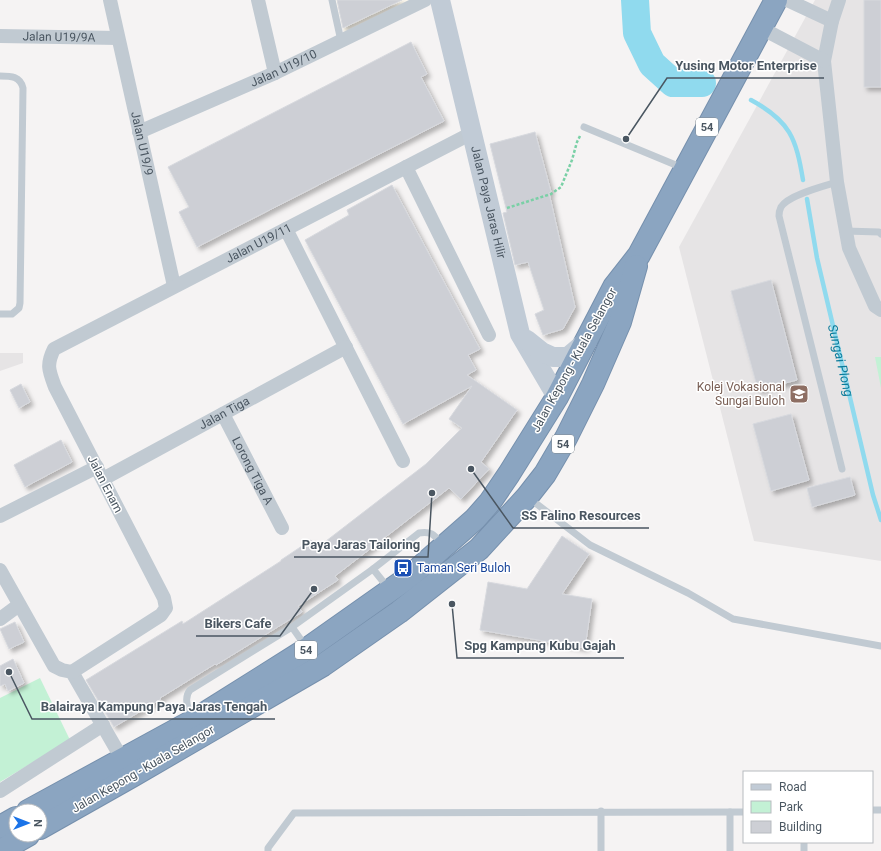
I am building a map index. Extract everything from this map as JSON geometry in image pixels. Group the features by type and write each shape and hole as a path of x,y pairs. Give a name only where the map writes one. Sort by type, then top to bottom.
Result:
{"highway":[{"name":"Jalan Kepong - Kuala Selangor","path":"42,803 191,722 308,649 409,577 475,519 490,502 509,474 557,397 614,287 639,255 776,0"},
{"name":"Jalan Kepong - Kuala Selangor","path":"48,823 322,665 399,612 479,549 527,497 545,474 566,438 593,384 620,322 639,255"},
{"path":"479,549 547,450 559,422 560,411 557,397 571,394 584,382 610,332 620,322"},
{"path":"0,851 14,843"}],"street":[{"name":"Jalan U19/9","path":"110,0 174,286"},
{"path":"258,0 275,73"},
{"name":"Jalan Paya Jaras Hilir","path":"440,0 520,334 557,397"},
{"path":"786,0 832,21"},
{"path":"840,0 832,21 824,61 837,182 849,248 875,306 881,310"},
{"name":"Jalan U19/10","path":"139,132 275,73 342,41 419,1"},
{"path":"761,28 824,61"},
{"name":"Jalan U19/9A","path":"0,36 118,38"},
{"name":"Jalan U19/11","path":"49,359 54,349 63,344 472,133"},
{"path":"406,166 488,335"},
{"path":"286,229 403,461"},
{"path":"520,334 542,352 553,357 568,357 587,341"},
{"name":"Jalan Tiga","path":"0,516 100,473 223,414 346,347"},
{"name":"Jalan Enam","path":"49,359 50,372 55,387 164,598 166,608 161,615 72,672"},
{"name":"Lorong Tiga A","path":"223,414 282,528"},
{"path":"0,570 54,666 62,670 72,672 122,759"},
{"path":"0,619 19,605"},
{"path":"0,790 103,725"}],"lane":[{"path":"332,0 342,41"},
{"path":"0,76 16,77 20,80 23,88 20,303 19,308 12,314 0,314"},
{"path":"584,127 685,169"},
{"path":"837,182 811,189 790,200 782,205 778,216 842,469"},
{"path":"845,231 879,232 881,234"},
{"path":"527,497 590,545 688,593 733,619 881,646"},
{"path":"191,722 186,700 190,690 292,627 373,569 418,533 427,532 434,535 444,546"},
{"path":"373,569 390,591"},
{"path":"292,627 308,649"},
{"path":"601,811 601,851"},
{"path":"268,851 268,848 294,813 601,811 743,812"},
{"path":"730,812 730,851"}],"path":[{"path":"491,212 551,194 561,187 584,127"}],"shaded area":[{"path":"336,0 408,0 409,1 344,33"},
{"name":"Kolej Vokasional Sungai Buloh","path":"815,0 881,0 881,561 754,541 679,247"},
{"path":"0,353 23,353 23,363 0,371"}],"green space":[{"path":"875,357 881,357 881,388"},
{"path":"40,678 70,740 0,782 0,698"}],"building":[{"path":"337,0 402,0 343,28"},
{"path":"864,0 881,0 881,87 864,87"},
{"path":"411,42 427,74 421,77 444,121 197,247 179,212 189,207 168,167"},
{"path":"535,132 551,192 549,193 575,307 563,329 543,335 535,314 544,310 528,262 515,265 503,213 507,212 490,144"},
{"path":"392,185 480,349 468,355 476,370 467,375 517,410 481,462 489,469 461,499 449,488 335,576 338,580 298,606 302,612 114,727 86,680 182,621 183,624 311,540 317,548 426,464 462,428 449,419 472,386 403,424 305,240 349,215 347,210"},
{"path":"771,280 797,380 758,390 731,291"},
{"path":"21,384 30,402 19,408 10,390"},
{"path":"791,414 809,480 771,491 753,424"},
{"path":"61,440 72,462 25,487 14,465"},
{"path":"850,477 855,495 812,507 807,488"},
{"path":"562,536 589,554 562,594 592,599 585,648 480,630 488,582 527,589"},
{"path":"15,622 24,642 9,649 0,629"},
{"path":"13,659 24,683 8,691 5,684 0,686 0,666"}],"waterway":[{"name":"Sungai Plong","path":"635,0 637,33 652,64 673,83 702,83"},
{"name":"Sungai Plong","path":"751,100 775,115 789,132 794,142 803,180"},
{"name":"Sungai Plong","path":"807,199 817,258 873,495 881,520"}],"place":[{"name":"Yusing Motor Enterprise","path":"626,139"},
{"name":"Kolej Vokasional Sungai Buloh","path":"799,394"},
{"name":"SS Falino Resources","path":"471,469"},
{"name":"Paya Jaras Tailoring","path":"432,493"},
{"name":"Taman Seri Buloh","path":"403,568"},
{"name":"Bikers Cafe","path":"314,589"},
{"name":"Spg Kampung Kubu Gajah","path":"452,604"},
{"name":"Balairaya Kampung Paya Jaras Tengah","path":"9,672"}]}
